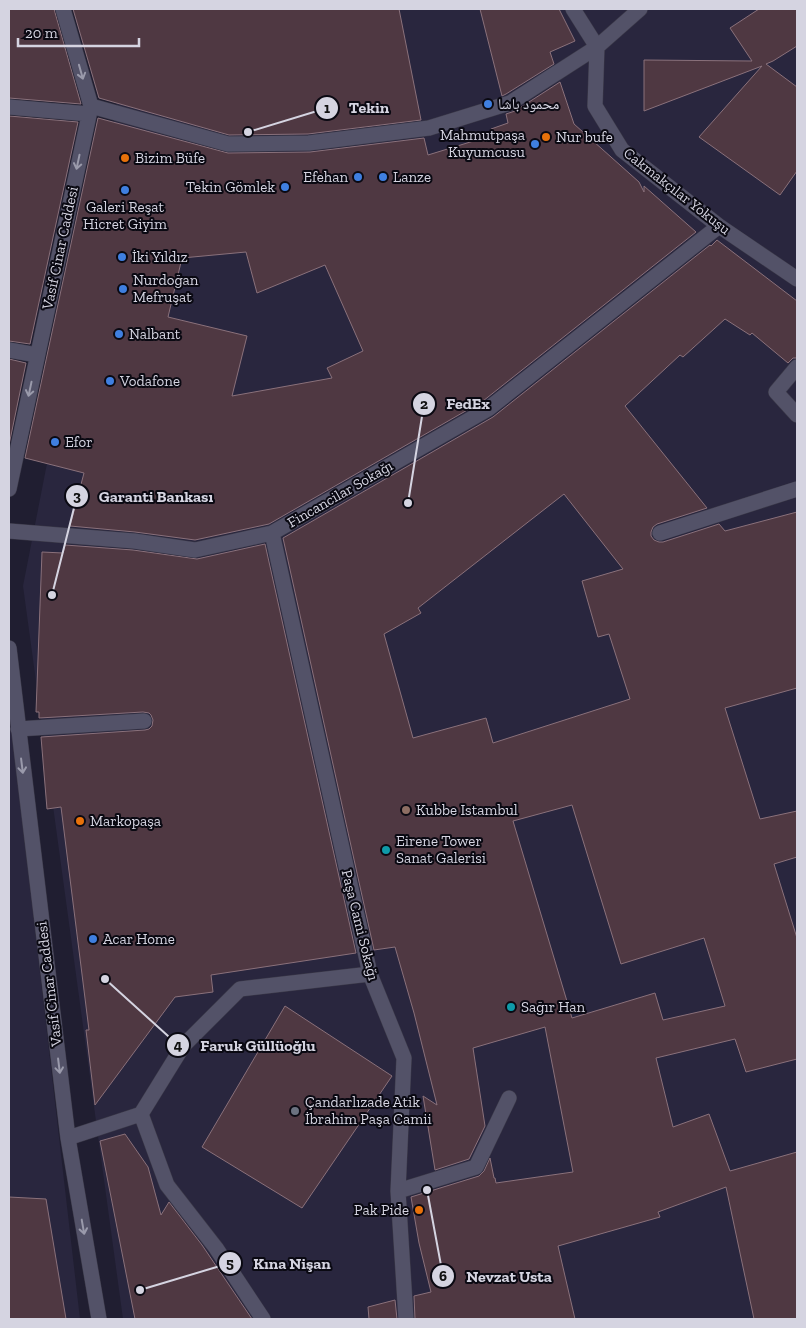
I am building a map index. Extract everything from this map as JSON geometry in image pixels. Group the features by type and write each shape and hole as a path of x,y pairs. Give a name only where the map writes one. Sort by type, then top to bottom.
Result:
{"street":[{"name":"Vasif Cinar Caddesi","path":"9,489 90,110 63,9"},
{"path":"573,9 597,47"},
{"path":"9,107 90,110 228,144 309,143 428,128 510,103 597,47 640,9"},
{"name":"Cakmakçılar Yokuşu","path":"597,47 595,106 622,150 719,226 797,279"},
{"name":"Fincancilar Sokağı","path":"9,531 134,541 195,550 272,533 488,409 719,226"},
{"path":"9,350 37,355"},
{"path":"797,367 776,392 797,415"},
{"path":"660,533 797,489"},
{"name":"Paşa Cami Sokağı","path":"272,533 370,974 404,1058 398,1191 406,1319"},
{"name":"Vasif Cinar Caddesi","path":"9,648 68,1138 99,1319"},
{"path":"18,729 144,721"},
{"path":"68,1138 141,1114 183,1046 240,989 370,974"},
{"path":"398,1191 476,1167 508,1098"},
{"path":"141,1114 167,1185 216,1248 263,1319"}],"shaded area":[{"path":"85,9 797,9 797,1319 123,1319 23,586 117,106"},
{"path":"9,704 80,1319 9,1319"}],"building":[{"path":"9,9 54,9 81,104 9,98"},
{"path":"73,9 399,9 421,120 308,134 229,135 99,98"},
{"path":"480,9 559,9 575,41 550,52 554,64 502,96"},
{"path":"759,9 797,9 797,46 766,64 797,87 797,171 780,195 699,137 762,66 644,111 644,60 752,61 730,28"},
{"path":"560,82 574,124 639,182 644,192 644,186 696,232 483,401 269,524 195,540 70,526 84,473 25,458 98,118 228,153 310,152 424,138 428,155 493,135 491,129 508,123 506,114 515,111","holes":["246,252 257,293 325,265 363,351 327,368 332,378 232,396 247,336 168,317 182,258"]},
{"path":"9,116 78,122 30,344 9,341"},
{"path":"717,240 797,301 797,358 793,358 788,363 752,333 750,335 725,319 683,357 680,355 625,406 707,508 657,524 651,532 654,540 663,542 719,524 725,531 797,512 797,688 725,708 760,819 797,811 797,857 774,864 797,938 797,1059 746,1072 735,1039 656,1058 673,1127 709,1114 730,1171 797,1152 797,1319 754,1319 726,1187 658,1212 660,1217 558,1246 575,1319 415,1319 414,1296 431,1292 419,1243 411,1197 479,1176 484,1171 490,1158 496,1183 573,1172 545,1027 473,1048 485,1126 469,1159 435,1170 423,1096 437,1105 395,947 374,950 283,538 493,417","holes":["564,494 623,569 582,581 598,637 609,634 630,699 493,743 486,718 413,738 384,634 421,613 418,608","572,805 621,964 704,938 725,1006 663,1020 655,993 572,1018 513,821"]},
{"path":"9,359 26,363 9,445"},
{"path":"265,544 356,953 211,975 213,992 175,997 95,1105 86,1030 89,1030 61,807 47,809 41,737 145,730 152,726 153,720 149,713 143,712 39,718 39,712 36,712 42,552 63,553 65,545 133,550 197,559"},
{"name":"Çandarlızade Atik İbrahim Paşa Camii","path":"285,1006 392,1076 302,1208 202,1147"},
{"path":"125,1134 148,1167 161,1215 169,1202 202,1245 252,1319 135,1319 100,1141"},
{"path":"9,1197 46,1199 66,1319 9,1319"},
{"path":"395,1300 397,1319 369,1319 368,1307"}],"place":[{"name":"محمود باشا","path":"488,104"},
{"name":"Tekin","path":"248,132"},
{"name":"Nur bufe","path":"546,137"},
{"name":"Mahmutpaşa Kuyumcusu","path":"535,144"},
{"name":"Bizim Büfe","path":"125,158"},
{"name":"Efehan","path":"358,177"},
{"name":"Lanze","path":"383,177"},
{"name":"Tekin Gömlek","path":"285,187"},
{"name":"Galeri Reşat Hicret Giyim","path":"125,190"},
{"name":"İki Yıldız","path":"122,257"},
{"name":"Nurdoğan Mefruşat","path":"123,289"},
{"name":"Nalbant","path":"119,334"},
{"name":"Vodafone","path":"110,381"},
{"name":"Efor","path":"55,442"},
{"name":"FedEx","path":"408,503"},
{"name":"Garanti Bankası","path":"52,595"},
{"name":"Kubbe Istambul","path":"406,810"},
{"name":"Markopaşa","path":"80,821"},
{"name":"Eirene Tower Sanat Galerisi","path":"386,850"},
{"name":"Acar Home","path":"93,939"},
{"name":"Faruk Güllüoğlu","path":"105,979"},
{"name":"Sağır Han","path":"511,1007"},
{"name":"Çandarlızade Atik İbrahim Paşa Camii","path":"295,1111"},
{"name":"Nevzat Usta","path":"427,1190"},
{"name":"Pak Pide","path":"419,1210"},
{"name":"Kına Nişan","path":"140,1290"}]}
